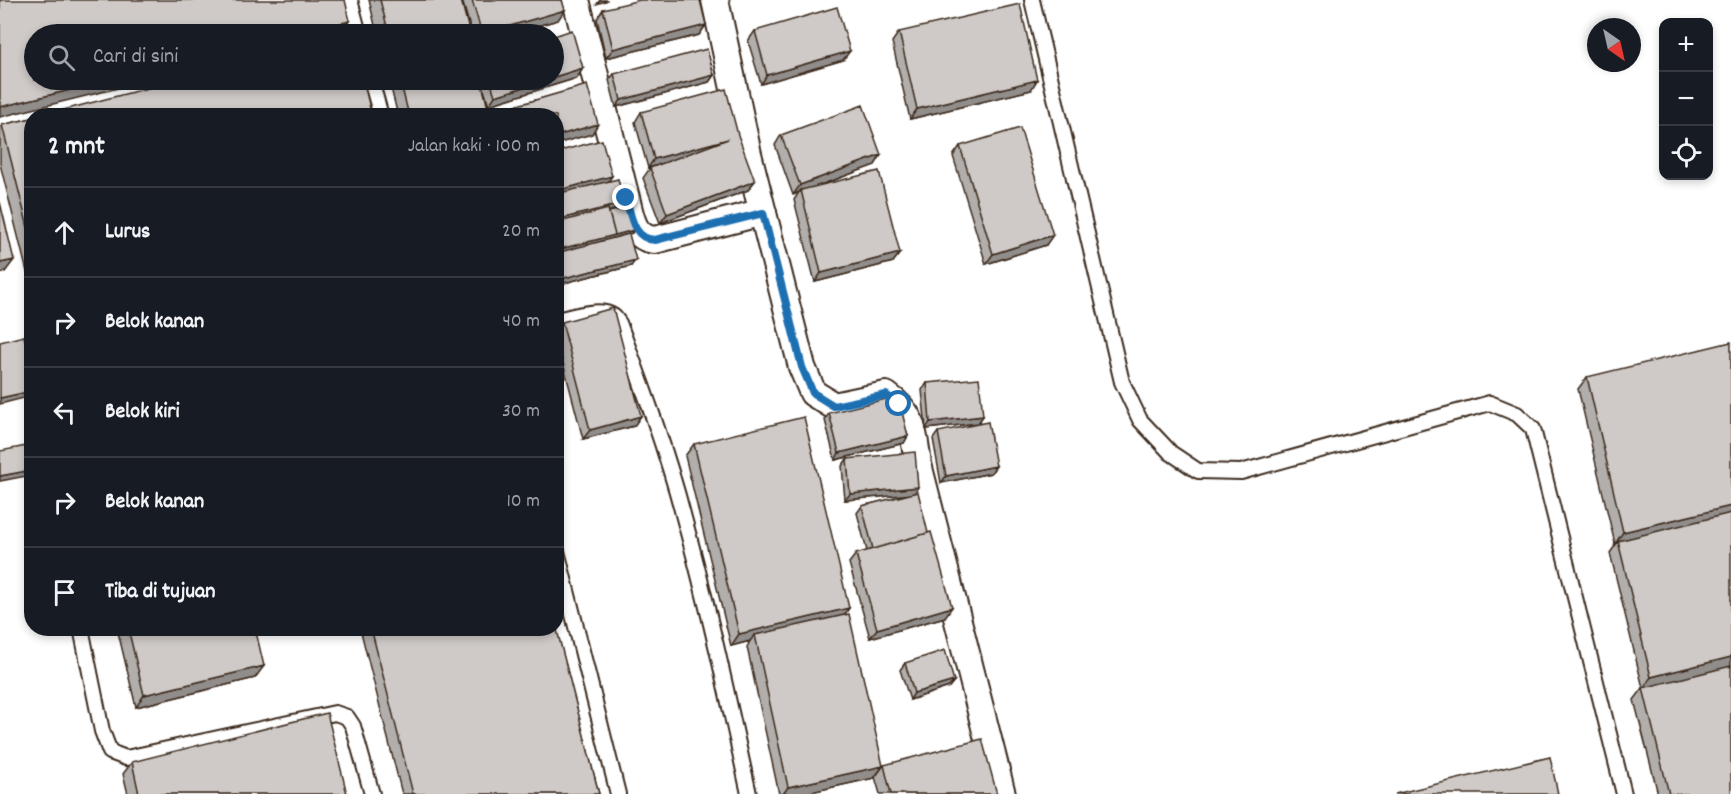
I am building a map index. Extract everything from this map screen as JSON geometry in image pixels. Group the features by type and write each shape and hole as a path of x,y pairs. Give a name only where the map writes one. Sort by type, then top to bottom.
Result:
{"street":[{"path":"576,0 626,198 635,229 641,237 655,240 763,213"},
{"path":"715,0 748,154 802,367 813,393 834,406 886,395 899,404 911,422 918,464 1002,794"}],"lane":[{"path":"350,0 356,24"},
{"path":"1032,0 1122,382 1140,420 1171,453 1198,471 1241,472 1490,404 1517,414 1533,429 1624,794"},
{"path":"374,90 379,108"},
{"path":"564,318 601,313 613,316 620,323 684,516 714,630 749,794"},
{"path":"564,579 618,794"},
{"path":"83,636 102,731 110,752 126,758 335,713 347,717 353,726 372,794"}],"building":[{"path":"0,0 345,0 350,21 337,24 24,24 24,90 70,90 0,107"},
{"path":"380,0 461,0 467,24 386,24"},
{"path":"472,0 562,0 565,10 517,24 479,24"},
{"path":"640,0 700,0 706,25 613,49 603,9"},
{"path":"1020,4 1037,80 917,109 899,32"},
{"path":"837,7 850,51 767,75 755,31"},
{"path":"572,30 583,68 564,74 564,33"},
{"path":"707,49 714,75 621,100 614,74"},
{"path":"587,85 598,124 564,134 564,108 507,108"},
{"path":"726,89 738,135 755,181 667,214 650,168 728,139 654,159 641,112"},
{"path":"140,90 366,90 370,108 71,108"},
{"path":"402,90 484,90 488,108 407,108"},
{"path":"493,90 514,90 495,96"},
{"path":"863,105 881,155 800,185 781,135"},
{"path":"24,120 24,212 2,125"},
{"path":"1020,128 1053,235 993,254 960,146"},
{"path":"602,140 612,176 564,189 564,150"},
{"path":"879,171 900,253 821,273 801,190"},
{"path":"618,179 624,203 564,218 564,192"},
{"path":"0,202 14,260 0,263"},
{"path":"629,207 634,230 615,235 609,212"},
{"path":"608,209 615,235 564,248 564,221"},
{"path":"629,234 636,260 564,278 564,251"},
{"path":"613,308 641,416 590,430 564,330 564,321"},
{"path":"24,336 24,393 0,398 0,342"},
{"path":"1731,342 1731,506 1623,532 1587,377"},
{"path":"979,378 983,416 930,422 927,383"},
{"path":"898,396 908,436 839,453 829,413"},
{"path":"804,417 849,608 739,634 694,444"},
{"path":"988,422 996,466 946,476 938,432"},
{"path":"24,446 24,472 0,476 0,451"},
{"path":"915,452 918,487 850,494 847,459"},
{"path":"918,492 928,533 873,549 862,506"},
{"path":"1731,513 1731,657 1651,677 1618,541"},
{"path":"931,532 952,607 877,629 856,554"},
{"path":"849,614 883,766 788,787 755,635"},
{"path":"130,636 257,636 264,666 144,695"},
{"path":"373,636 559,636 599,794 413,794"},
{"path":"945,650 954,681 914,693 905,663"},
{"path":"1731,666 1731,794 1669,794 1643,688"},
{"path":"327,713 347,794 139,794 132,762"},
{"path":"982,739 997,794 891,794 884,765"},
{"path":"1550,757 1558,794 1395,794"}],"route":[{"path":"626,198 635,229 641,237 655,240 763,213 802,367 813,393 834,406 886,395 899,404"}]}
